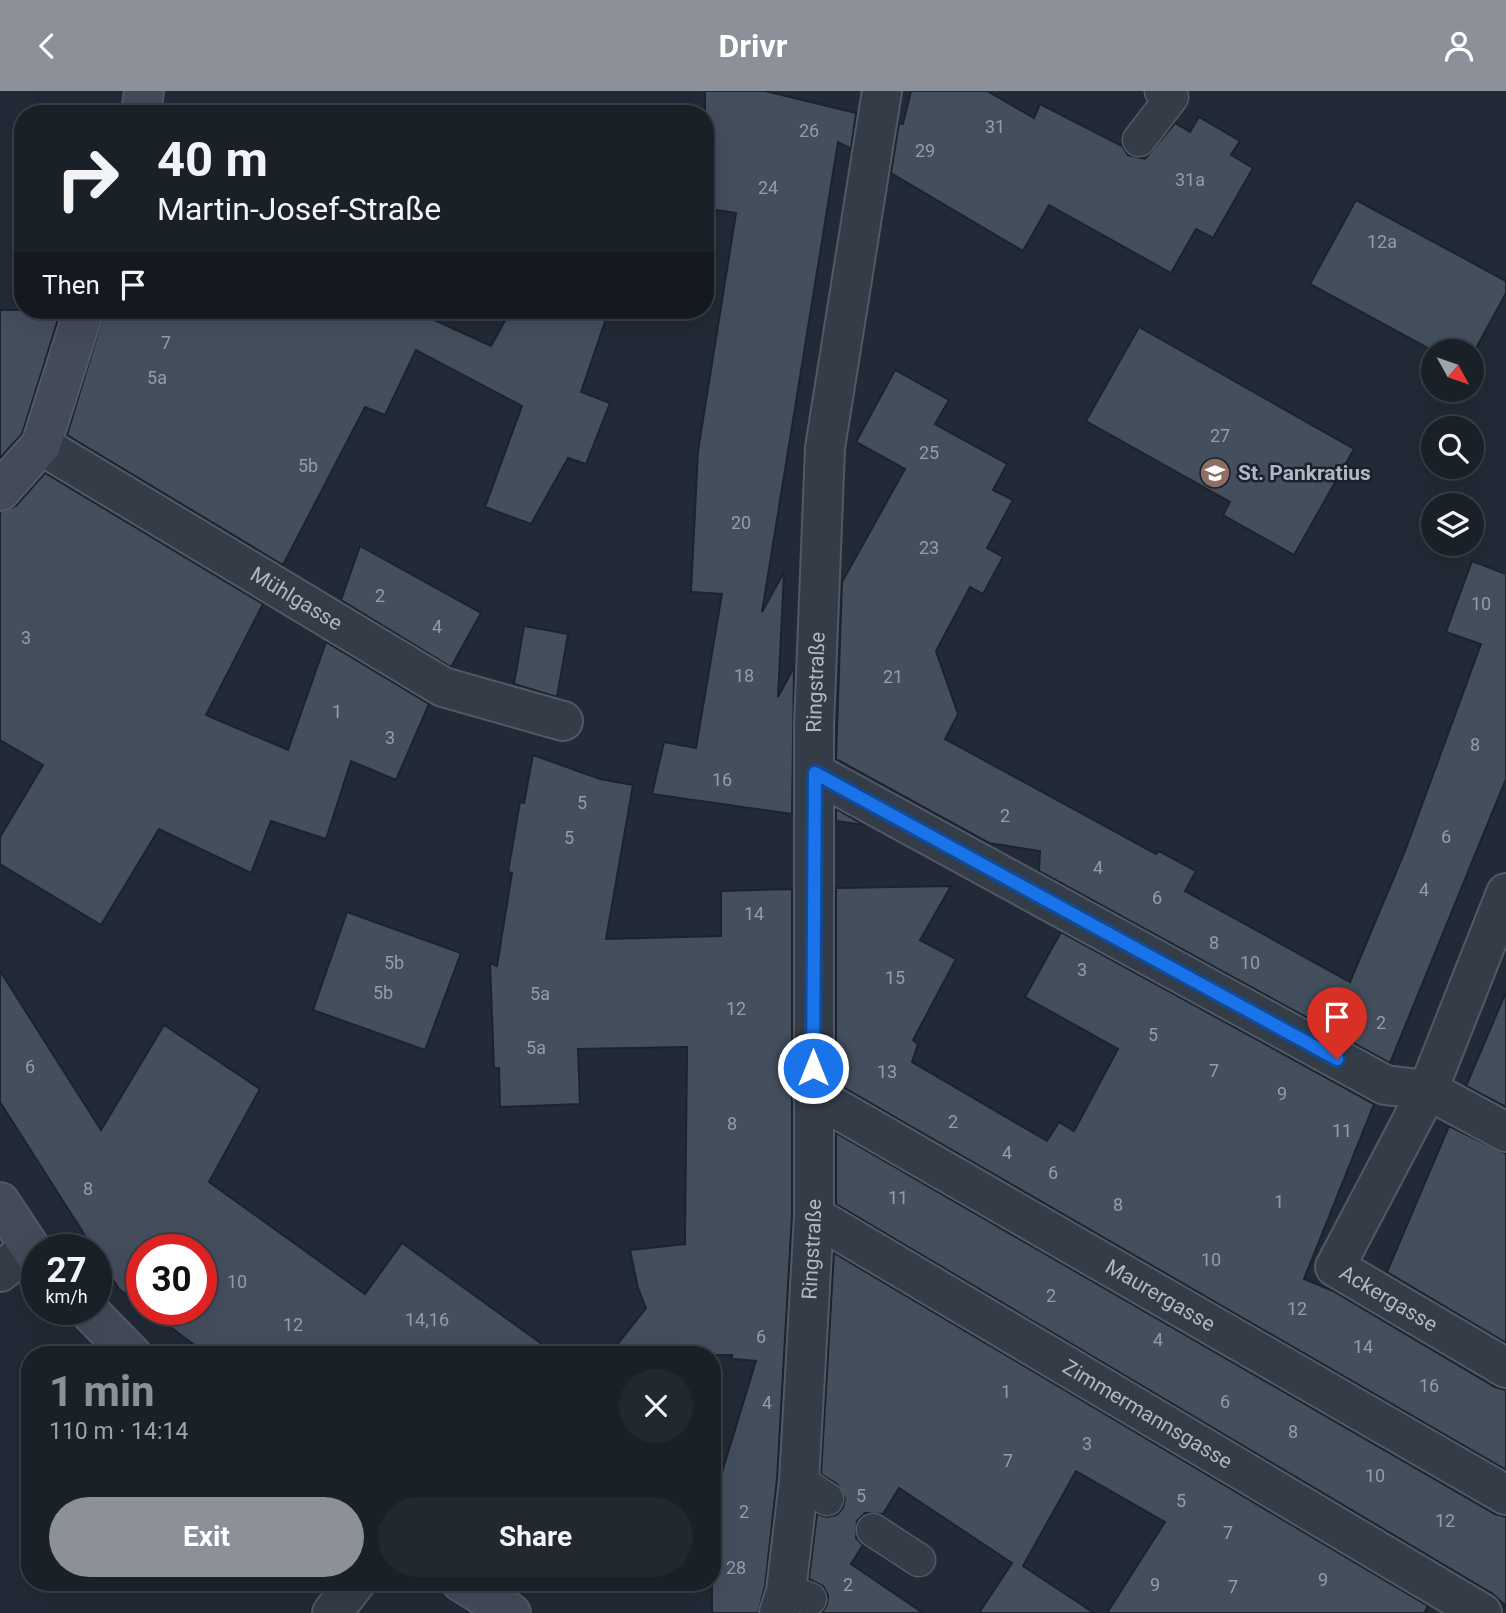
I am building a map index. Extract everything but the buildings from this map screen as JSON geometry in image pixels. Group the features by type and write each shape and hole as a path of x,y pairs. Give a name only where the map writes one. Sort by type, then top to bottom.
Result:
{"street":[{"name":"Ringstraße","path":"792,1601 813,1490 815,773 825,448 882,91"},
{"path":"0,491 41,446 81,319"},
{"name":"Mühlgasse","path":"41,446 443,687 563,721"},
{"path":"815,773 1385,1085 1428,1090 1506,1132"},
{"path":"1428,1090 1506,893"},
{"name":"Ackergasse","path":"1428,1090 1335,1267 1506,1367"},
{"name":"Maurergasse","path":"813,1095 1506,1495"},
{"path":"0,1202 21,1256"},
{"name":"Zimmermannsgasse","path":"814,1216 1482,1613"},
{"path":"103,1325 123,1346"},
{"path":"332,1613 349,1591"},
{"path":"481,1591 511,1613"}],"lane":[{"path":"1139,140 1172,97 1161,91"},
{"path":"873,1530 919,1560"}],"place":[{"name":"St. Pankratius","path":"1215,473"}],"route":[{"path":"813,1068 815,773 1337,1059"}]}
